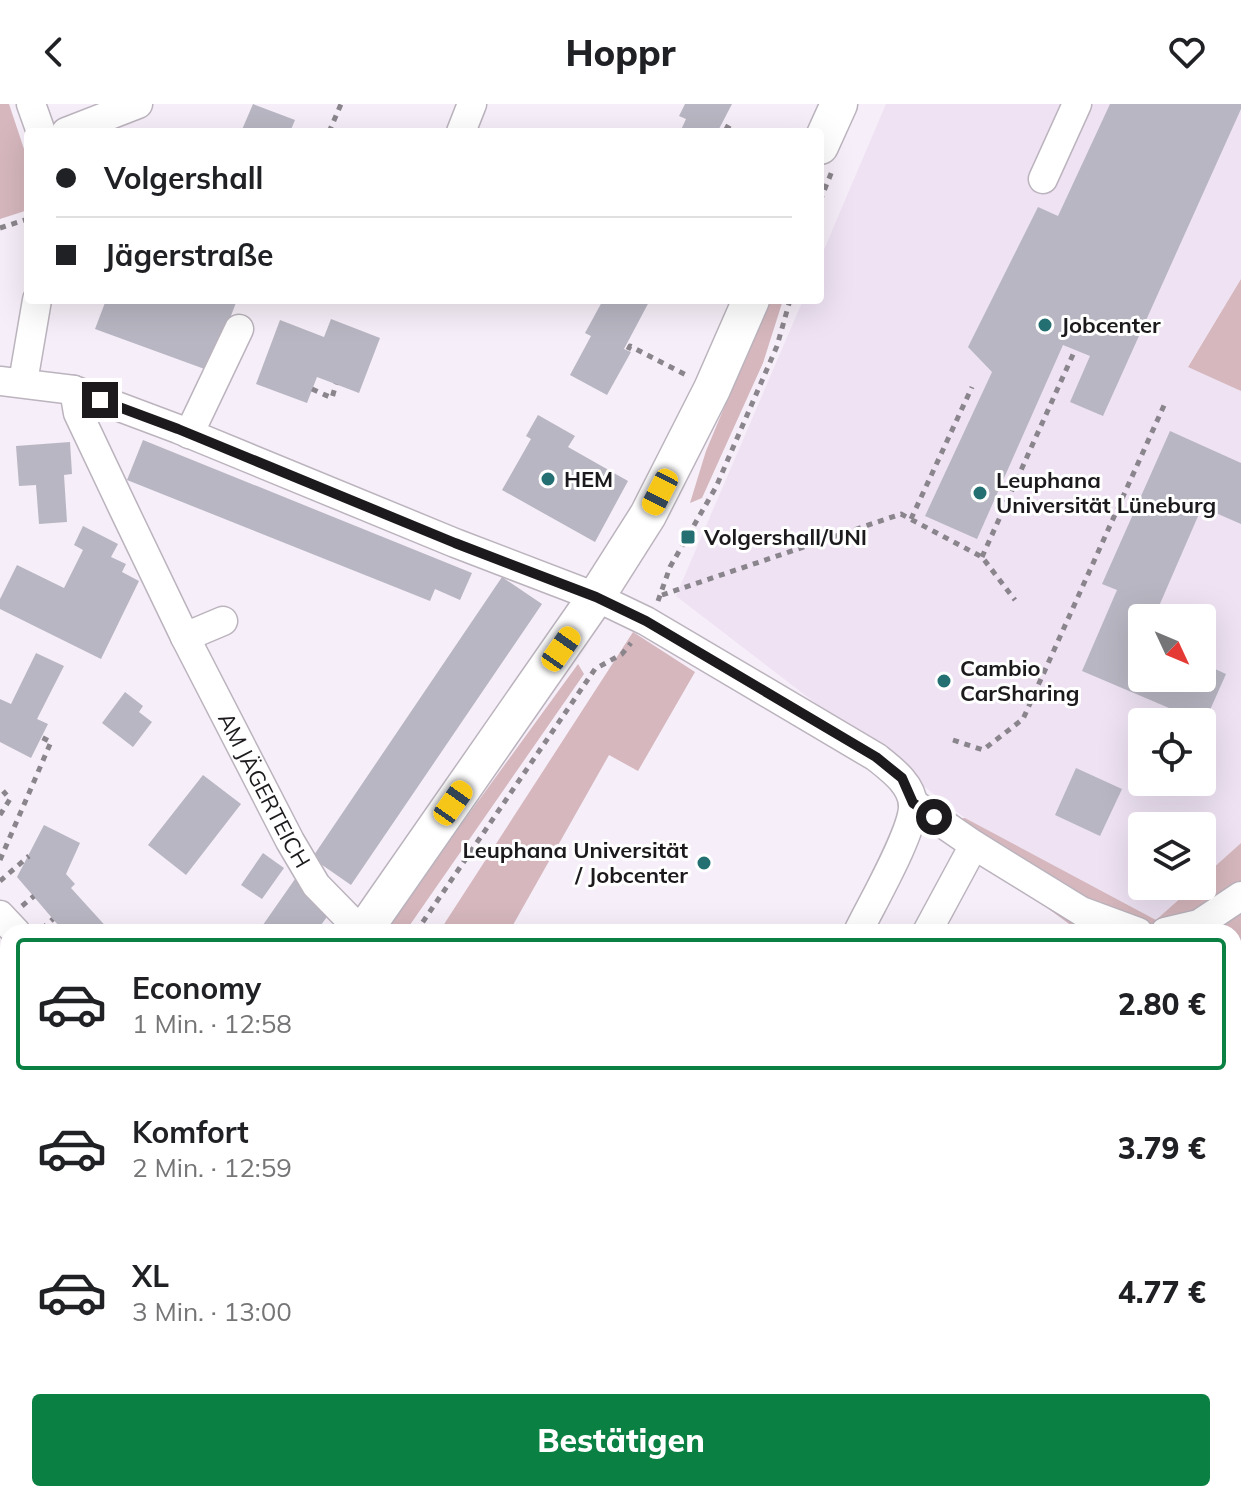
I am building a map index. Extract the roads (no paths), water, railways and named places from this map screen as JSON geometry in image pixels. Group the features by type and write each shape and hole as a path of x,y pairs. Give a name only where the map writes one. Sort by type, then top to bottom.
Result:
{"main road":[{"path":"824,137 839,104"},
{"path":"369,924 596,597 712,389 749,304"}],"street":[{"path":"31,104 40,128"},
{"path":"76,128 138,104"},
{"path":"463,128 472,104"},
{"path":"1043,179 1077,104"},
{"path":"36,304 12,382 74,390 596,597 646,621 876,757 902,778 913,803 974,845 1081,911 1116,924"},
{"path":"189,434 239,329"},
{"name":"AM JÄGERTEICH","path":"74,390 78,413 185,637 290,841 316,885 355,924"},
{"path":"185,637 223,621"},
{"path":"862,924 909,827 913,803"},
{"path":"931,924 974,845"},
{"path":"1199,924 1241,896"}],"place":[{"name":"Jobcenter","path":"1045,325"},
{"name":"HEM","path":"548,479"},
{"name":"Leuphana Universität Lüneburg","path":"980,493"},
{"name":"Volgershall/UNI","path":"688,537"},
{"name":"Cambio CarSharing","path":"944,681"},
{"name":"Leuphana Universität / Jobcenter","path":"704,863"}]}
